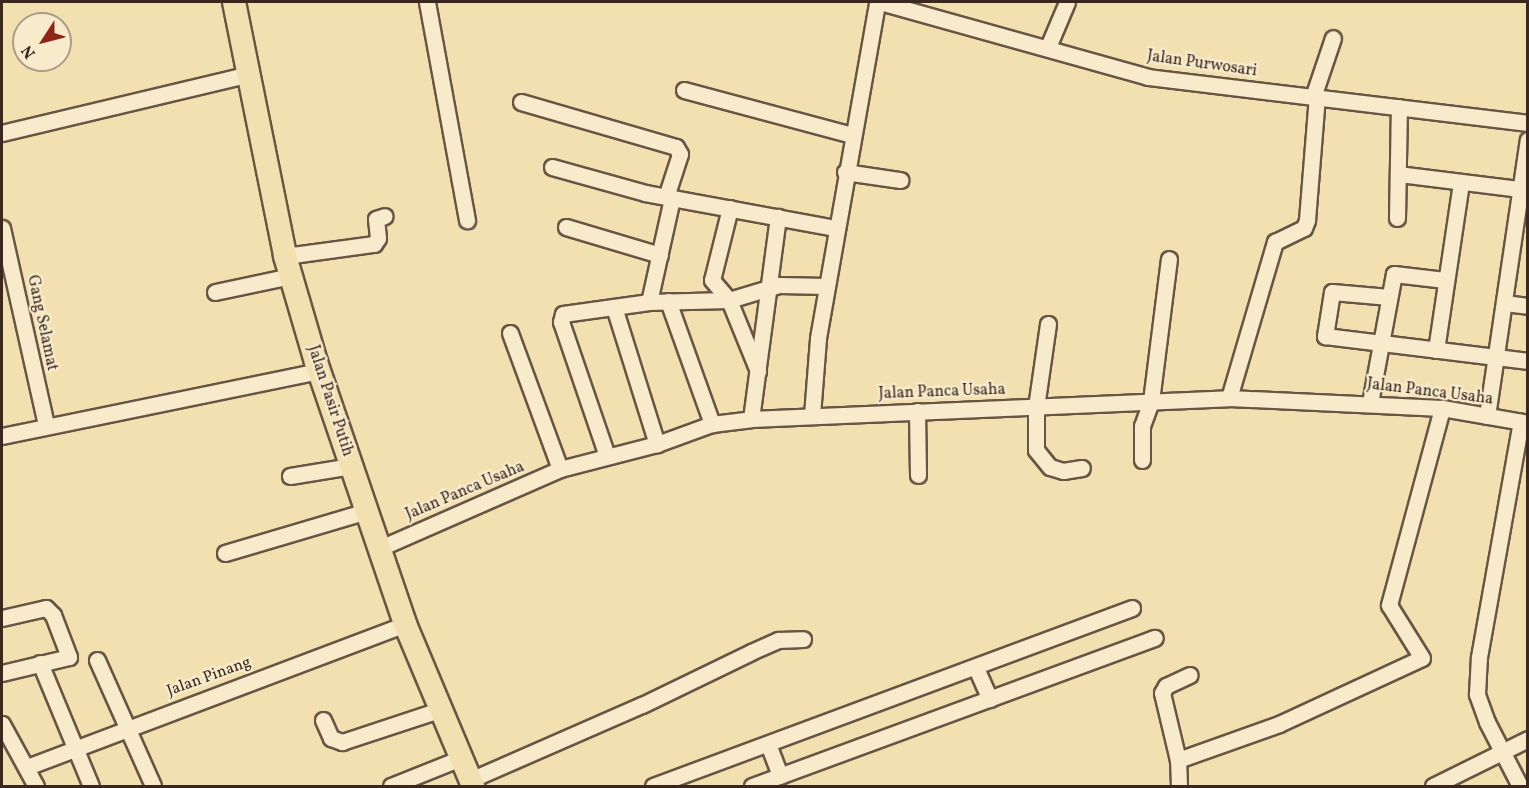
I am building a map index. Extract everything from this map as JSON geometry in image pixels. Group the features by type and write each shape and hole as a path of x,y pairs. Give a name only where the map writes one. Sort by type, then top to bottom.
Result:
{"highway":[{"name":"Jalan Pasir Putih","path":"234,2 246,75 288,266 319,370 405,624 471,783"}],"street":[{"path":"427,2 467,220"},
{"path":"812,415 826,286 845,172 878,2"},
{"name":"Jalan Purwosari","path":"878,2 1148,76 1527,123"},
{"path":"1048,47 1066,2"},
{"path":"1229,398 1275,242 1304,228 1307,220 1315,97 1333,38"},
{"path":"2,133 246,75"},
{"path":"684,90 852,135"},
{"path":"521,102 676,147 680,154 669,197 660,255 649,302"},
{"path":"1397,218 1399,106"},
{"path":"1487,416 1504,303 1520,246 1527,140"},
{"path":"552,167 669,197 836,228"},
{"path":"845,172 900,180"},
{"path":"1399,174 1525,190"},
{"path":"1436,350 1461,183"},
{"path":"730,208 712,280 729,300 742,337 758,371"},
{"path":"215,292 288,266 374,244 377,242 376,219 386,216"},
{"path":"751,419 778,217"},
{"path":"566,227 660,255"},
{"name":"Gang Selamat","path":"2,228 7,271 46,425"},
{"path":"1142,460 1142,426 1151,401 1169,259"},
{"path":"1370,403 1394,274 1445,280"},
{"path":"607,456 560,318 570,312 649,302 729,300 779,285 826,286"},
{"path":"1389,297 1332,292 1324,336 1527,361"},
{"path":"668,302 712,424"},
{"path":"1504,303 1527,306"},
{"path":"614,307 657,444"},
{"path":"1048,324 1036,407 1039,459 1063,471 1082,468"},
{"path":"510,333 560,469"},
{"path":"742,337 763,338"},
{"path":"2,436 46,425 319,370"},
{"name":"Jalan Panca Usaha","path":"380,548 560,469 657,444 712,424 751,419 1229,398 1442,408 1524,423"},
{"path":"1178,760 1279,724 1422,658 1389,605 1442,408"},
{"path":"917,411 918,475"},
{"path":"1520,786 1487,722 1477,694 1479,657 1524,423"},
{"path":"290,476 351,466"},
{"path":"225,553 367,511"},
{"path":"2,618 42,608 50,610 69,657 2,671"},
{"path":"652,786 976,668 1132,608"},
{"name":"Jalan Pinang","path":"27,767 129,726 405,624"},
{"path":"752,786 1155,638"},
{"path":"471,783 778,640 803,639"},
{"path":"97,660 129,726 153,786"},
{"path":"40,663 73,750 91,786"},
{"path":"976,668 990,699"},
{"path":"1179,786 1178,760 1162,693 1167,686 1190,675"},
{"path":"323,720 331,738 342,742 442,709"},
{"path":"3,731 27,767 36,786"},
{"path":"1433,786 1463,780 1527,739"},
{"path":"768,744 780,776"},
{"path":"391,786 461,758"}]}
